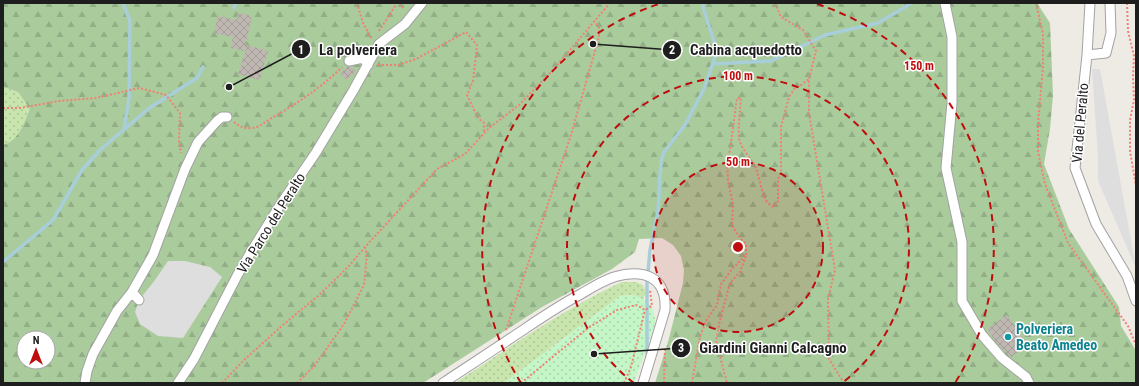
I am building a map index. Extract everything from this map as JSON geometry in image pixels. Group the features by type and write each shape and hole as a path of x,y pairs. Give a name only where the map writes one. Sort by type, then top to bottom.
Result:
{"street":[{"name":"Via Parco del Peralto","path":"178,383 194,358 250,252 315,154 379,44 405,24 422,3"},
{"path":"945,3 952,37 952,103 946,168 962,242 962,301 982,335 1002,358 1026,377 1029,383"},
{"name":"Via del Peralto","path":"1090,3 1087,55 1075,168 1096,224 1127,276 1136,301"},
{"path":"1087,55 1106,53 1110,33 1110,3"},
{"path":"349,61 363,58 368,65"},
{"path":"85,383 87,371 93,354 117,311 132,292 153,255 185,169 198,142 217,121 222,117 227,117"},
{"path":"443,383 563,303 613,278 636,273 651,278 660,284 664,294 665,310 643,383"},
{"path":"132,292 139,300"}],"path":[{"path":"357,3 363,23 373,39"},
{"path":"222,383 244,360 318,296 348,267 437,170 465,154 484,133 519,105 552,71 610,3"},
{"path":"775,3 781,17 803,30 816,51 809,79 809,113 835,270 828,299 829,359 844,383"},
{"path":"1036,3 1043,34 1044,67 1038,123 1038,152 1045,184 1068,243 1128,326 1136,344"},
{"path":"1127,3 1128,31 1134,56 1134,100 1130,120 1130,151 1134,182 1136,186"},
{"path":"501,345 572,135 600,37 599,27 594,21"},
{"path":"368,65 398,65 416,59 466,32 477,45 473,81 467,96 478,118 484,123 484,133"},
{"path":"227,117 241,127 257,127 291,107 322,84 349,61"},
{"path":"727,383 716,341 730,283 740,272 746,256 746,244 732,226 733,205 728,180 727,161 730,150 737,98 741,98 738,119 741,145 754,165 759,176 760,185 768,203 774,207 778,201 778,180 781,170 781,127 789,97 795,88 809,79"},
{"path":"3,108 20,108 59,101 96,98 139,88 166,95 180,113 179,142 185,169"},
{"path":"297,383 315,365 344,324 364,284 367,255 365,247"},
{"path":"692,383 700,336 706,319 717,305 721,284 733,268 746,256"},
{"path":"624,383 631,367 645,310 652,306 650,295 651,278"},
{"path":"521,383 588,328 617,310 636,305 645,310"},
{"path":"664,383 665,347"}],"green space":[{"path":"3,3 1037,3 1050,23 1053,95 1050,129 1044,164 1069,229 1119,307 1121,326 1135,349 1136,383 655,383 668,342 683,283 684,270 681,256 673,245 662,238 639,239 635,252 612,269 542,307 423,383 3,383 3,145 9,143 17,135 30,109 18,92 3,87"},
{"path":"3,87 18,92 30,109 17,135 9,143 3,145"},
{"path":"622,282 636,282 643,285 646,293 643,299 633,295 620,296 504,383 455,383 557,317"},
{"path":"633,295 643,299 650,305 655,318 655,324 634,383 504,383 620,296"}],"shaded area":[{"path":"1092,69 1100,69 1136,268 1098,181 1098,157"},
{"path":"168,261 185,261 210,267 222,277 183,338 158,336 140,324 135,312 139,300"}],"building":[{"path":"238,13 252,16 244,51 231,48 233,37 214,33 218,16 237,20"},
{"path":"247,45 268,51 259,80 238,74"},
{"path":"347,67 352,67 356,72 346,80 340,73"},
{"name":"Polveriera Beato Amedeo","path":"1007,315 1028,345 1011,357 997,343 987,329"}],"waterway":[{"path":"123,3 130,21 129,99 124,128"},
{"path":"234,8 236,3"},
{"path":"647,358 647,283 650,250 658,211 661,161 664,152 685,125 704,89 717,51 703,3"},
{"path":"713,64 771,61 825,35 878,23 912,3"},
{"path":"3,262 53,220 82,170 100,150 148,109 197,78 203,67"}],"place":[{"name":"Cabina acquedotto","path":"593,44"},
{"name":"La polveriera","path":"229,87"},
{"name":"Polveriera Beato Amedeo","path":"1008,337"},
{"name":"Giardini Gianni Calcagno","path":"594,354"}]}
